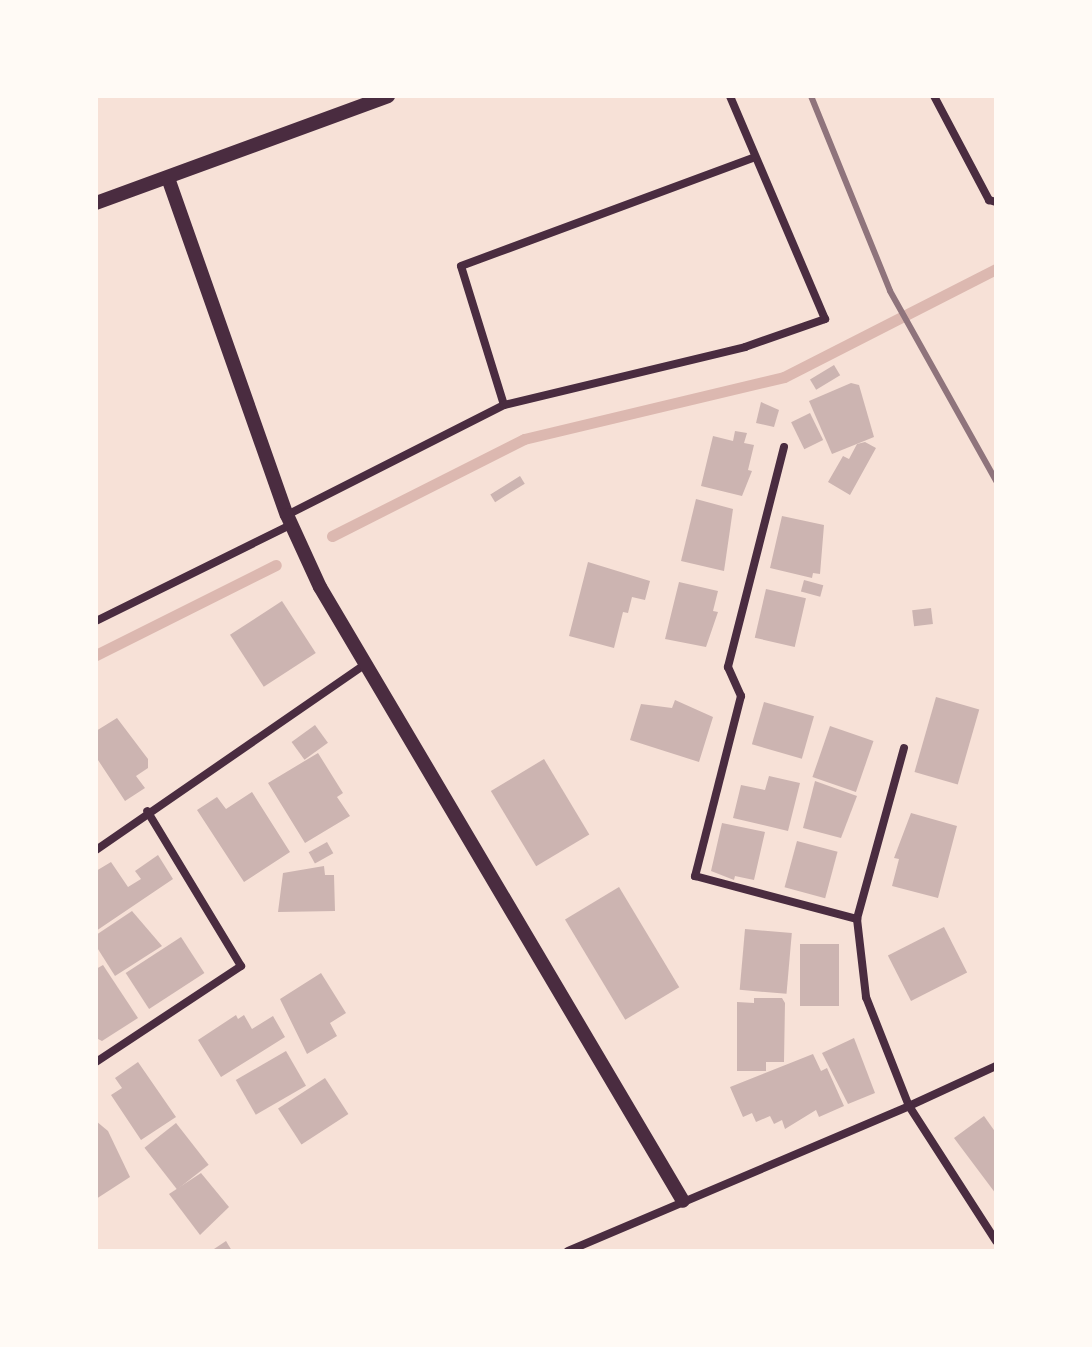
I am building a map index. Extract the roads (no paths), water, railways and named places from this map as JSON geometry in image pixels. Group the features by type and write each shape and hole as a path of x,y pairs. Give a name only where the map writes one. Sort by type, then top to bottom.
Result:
{"street":[{"path":"96,203 388,96"},
{"path":"96,621 504,405 745,347 825,319 753,158 730,96"},
{"path":"934,96 989,200 996,202"},
{"path":"504,405 461,266 753,158"},
{"path":"168,178 290,520 363,666 683,1201"},
{"path":"784,447 728,667 741,696 695,876 857,919"},
{"path":"96,850 147,811 363,666"},
{"path":"904,748 857,919 866,997 909,1106 996,1241"},
{"path":"96,1062 241,966 147,811"},
{"path":"568,1251 996,1066"}],"waterway":[{"path":"332,536 524,439 784,377 996,269"},
{"path":"96,655 276,565"}],"railway":[{"path":"811,96 890,291 996,481"}]}
